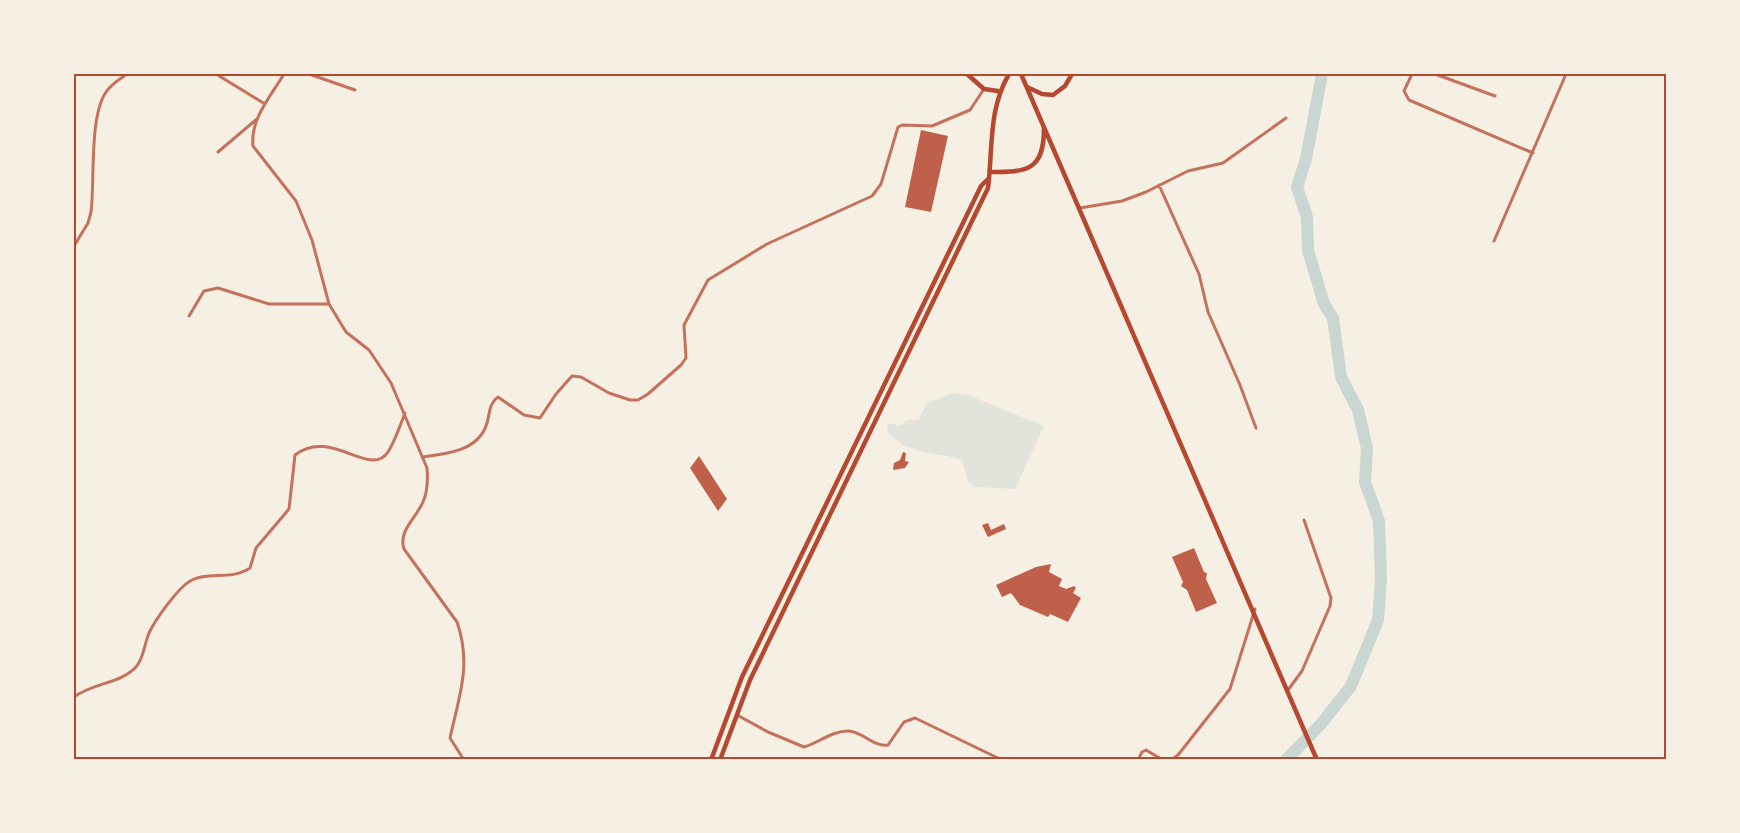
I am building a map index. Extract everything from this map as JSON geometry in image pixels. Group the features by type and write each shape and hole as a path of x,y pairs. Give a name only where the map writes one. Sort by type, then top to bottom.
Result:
{"main road":[{"path":"967,74 984,89 998,92"},
{"path":"720,759 736,714 988,188 992,116 998,92 1009,74"},
{"path":"1021,74 1255,609 1317,759"},
{"path":"1028,87 1042,94 1053,95 1065,86 1072,74"},
{"path":"990,172 1020,171 1034,165 1042,154 1044,125"},
{"path":"711,759 742,677 981,186 989,178"}],"street":[{"path":"74,246 88,223 91,212 95,131 103,97 111,86 127,74"},
{"path":"216,74 265,104"},
{"path":"284,74 265,104 252,135 253,146 296,201 312,240 329,304 346,332 369,350 391,383 427,468 424,501 402,534 401,542 457,622 460,632 465,660 464,675 459,707 450,738 464,759"},
{"path":"309,74 355,90"},
{"path":"1412,74 1404,91 1406,98 1533,153"},
{"path":"1435,74 1495,96"},
{"path":"1494,241 1566,74"},
{"path":"422,457 447,454 474,443 484,430 492,402 498,397 524,415 540,418 556,394 572,376 581,377 609,393 630,400 638,400 648,394 686,358 684,325 708,280 767,244 872,196 881,184 898,127 902,125 932,126 970,110 984,89"},
{"path":"219,152 260,117"},
{"path":"1080,208 1122,201 1188,171 1230,160 1286,118"},
{"path":"1159,185 1187,243 1199,274 1208,312 1256,428"},
{"path":"189,316 204,291 218,288 269,304 329,304"},
{"path":"74,697 134,670 154,623 185,585 202,578 238,575 250,568 256,548 289,509 295,455 305,447 335,447 366,460 377,461 387,453 405,414"},
{"path":"1288,690 1302,671 1330,606 1331,598 1304,520"},
{"path":"1171,759 1178,755 1230,689 1255,609"},
{"path":"736,714 768,732 804,747 846,730 856,732 877,743 888,745 904,722 915,718 1002,759"},
{"path":"1138,759 1146,750 1163,759"}],"shaded area":[{"path":"952,393 968,395 1044,426 1015,489 974,487 968,481 962,460 910,448 893,437 886,429 889,423 900,426 907,420 918,420 927,403"}],"building":[{"path":"921,130 948,136 931,212 905,207"},
{"path":"903,452 906,453 905,461 909,462 905,468 893,470 894,463 900,460"},
{"path":"699,456 727,499 718,511 690,468"},
{"path":"988,523 991,530 1004,524 1006,529 988,537 982,525"},
{"path":"1194,548 1204,572 1207,573 1206,579 1217,603 1196,612 1187,590 1181,586 1183,582 1172,557"},
{"path":"1051,564 1049,572 1062,579 1059,586 1066,589 1074,586 1076,588 1073,593 1081,598 1068,622 1050,614 1048,617 1020,605 1011,593 1002,597 996,585 1036,567"}],"waterway":[{"path":"1286,760 1321,724 1351,686 1378,620 1381,579 1379,521 1365,482 1367,448 1358,410 1341,377 1333,318 1324,304 1308,250 1307,217 1297,187 1306,159 1322,74"}]}
